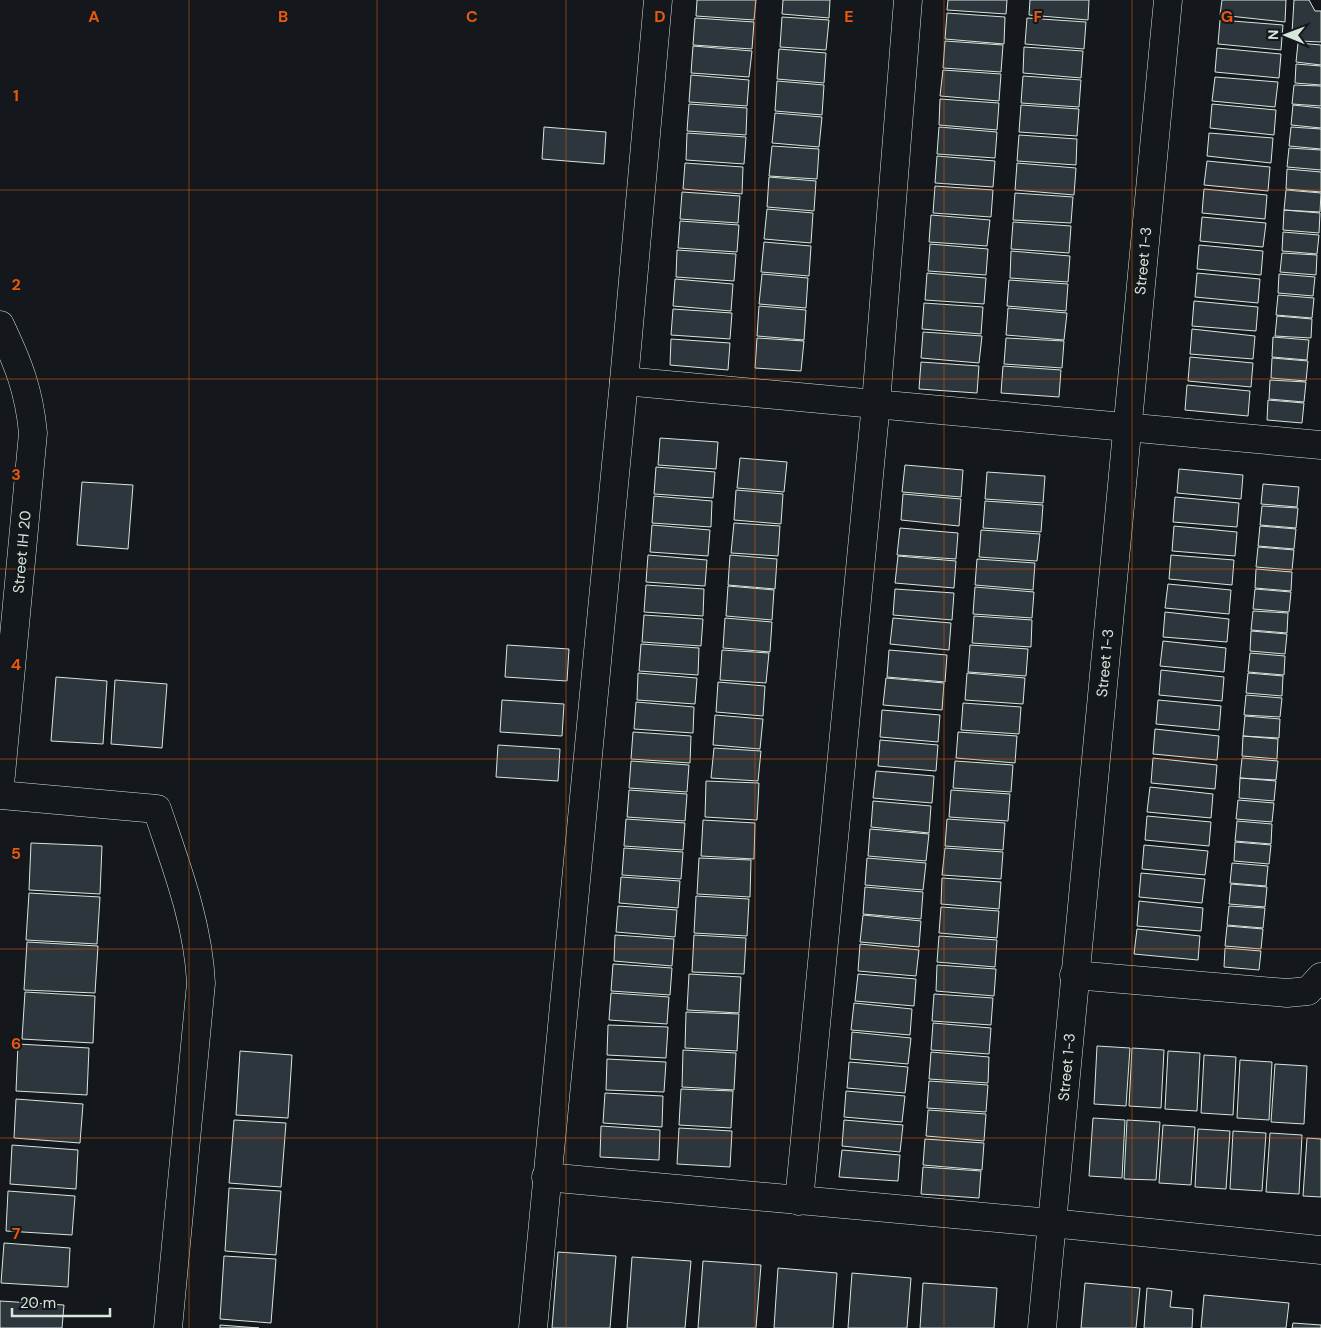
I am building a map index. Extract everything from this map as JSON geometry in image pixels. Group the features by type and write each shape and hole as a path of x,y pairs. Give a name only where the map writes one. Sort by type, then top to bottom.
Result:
{"street":[{"path":"533,1328 546,1177 624,381 658,0"},
{"path":"799,1200 876,403 908,0"},
{"name":"Street 1-3","path":"1042,1328 1168,0"},
{"name":"Street IH 20","path":"0,325 16,359 30,402 33,433 0,786"},
{"path":"624,381 1321,445"},
{"path":"0,795 157,809 186,894 200,954 201,983 168,1328"},
{"path":"1074,975 1287,993 1308,991 1321,977"},
{"path":"546,1177 1051,1223 1321,1250"}],"building":[{"path":"697,0 756,0 754,20 696,16"},
{"path":"783,0 830,0 829,18 782,14"},
{"path":"948,0 1007,0 1006,14 947,10"},
{"path":"1030,0 1089,0 1088,20 1029,15"},
{"path":"1222,0 1286,0 1285,22 1220,15"},
{"path":"1294,0 1309,0 1315,11 1321,11 1321,42 1300,41 1300,33 1292,33"},
{"path":"947,13 1005,17 1004,44 945,39"},
{"path":"782,17 829,20 826,50 780,47"},
{"path":"695,18 754,22 752,49 693,45"},
{"path":"1027,18 1086,22 1084,49 1025,44"},
{"path":"1220,20 1283,25 1281,50 1218,44"},
{"path":"945,41 1003,45 1001,72 943,68"},
{"path":"1298,43 1321,45 1321,65 1296,62"},
{"path":"693,46 752,51 749,77 691,73"},
{"path":"1024,47 1083,51 1081,78 1023,73"},
{"path":"1217,48 1281,54 1279,78 1215,72"},
{"path":"779,49 826,53 824,83 777,79"},
{"path":"1296,64 1321,66 1321,85 1295,83"},
{"path":"943,70 1001,74 999,101 940,96"},
{"path":"691,75 749,80 747,106 689,102"},
{"path":"1023,76 1081,80 1079,107 1021,103"},
{"path":"1215,77 1278,82 1275,107 1212,101"},
{"path":"777,81 824,85 822,115 775,111"},
{"path":"1294,85 1321,86 1321,106 1292,104"},
{"path":"940,99 999,103 997,130 939,125"},
{"path":"689,104 747,108 746,135 687,131"},
{"path":"1212,104 1276,110 1274,135 1210,128"},
{"path":"1021,105 1079,109 1077,136 1019,132"},
{"path":"1293,105 1321,108 1321,128 1291,125"},
{"path":"775,113 822,117 819,147 772,143"},
{"path":"544,127 606,132 604,164 542,159"},
{"path":"939,127 997,132 995,158 937,154"},
{"path":"1291,127 1321,129 1321,149 1289,146"},
{"path":"687,133 746,137 744,164 686,160"},
{"path":"1209,133 1273,138 1271,163 1207,156"},
{"path":"1019,135 1077,139 1076,165 1017,161"},
{"path":"772,146 819,149 817,179 769,176"},
{"path":"1289,148 1321,150 1321,170 1287,167"},
{"path":"937,156 995,161 993,187 935,183"},
{"path":"1207,161 1270,167 1268,191 1204,185"},
{"path":"685,163 743,167 742,194 683,189"},
{"path":"1017,163 1076,168 1074,195 1015,190"},
{"path":"1287,169 1321,172 1321,192 1286,189"},
{"path":"769,177 816,181 814,211 767,207"},
{"path":"935,186 993,190 991,217 933,213"},
{"path":"1204,189 1267,195 1265,219 1202,213"},
{"path":"1286,190 1321,193 1320,212 1284,210"},
{"path":"682,192 740,196 738,223 680,219"},
{"path":"1015,193 1073,197 1071,223 1013,220"},
{"path":"767,209 813,213 811,243 764,239"},
{"path":"1284,210 1320,213 1319,233 1283,230"},
{"path":"931,215 990,220 987,246 929,242"},
{"path":"1202,217 1266,223 1263,247 1200,241"},
{"path":"680,221 739,225 737,252 678,248"},
{"path":"1013,222 1071,226 1069,253 1011,249"},
{"path":"1283,232 1319,235 1317,254 1282,251"},
{"path":"764,242 811,246 809,276 761,272"},
{"path":"930,244 988,249 986,275 928,271"},
{"path":"1199,245 1263,251 1261,275 1197,269"},
{"path":"677,250 736,254 734,281 676,277"},
{"path":"1011,251 1070,256 1068,282 1010,278"},
{"path":"1282,253 1317,255 1316,275 1280,272"},
{"path":"927,273 986,278 984,304 925,300"},
{"path":"1197,273 1260,279 1258,303 1195,297"},
{"path":"762,274 808,278 806,308 759,304"},
{"path":"1279,274 1315,277 1313,296 1278,293"},
{"path":"675,279 733,284 731,311 673,306"},
{"path":"1009,280 1068,284 1066,311 1007,306"},
{"path":"1278,295 1314,298 1312,318 1276,315"},
{"path":"1194,301 1258,307 1256,331 1192,326"},
{"path":"924,303 983,307 981,334 922,329"},
{"path":"759,306 806,310 804,340 757,336"},
{"path":"1008,308 1067,313 1064,340 1006,335"},
{"path":"673,309 732,313 730,339 671,335"},
{"path":"1277,316 1312,319 1311,338 1275,336"},
{"path":"1192,329 1255,336 1253,359 1190,354"},
{"path":"923,332 982,336 979,363 921,358"},
{"path":"1273,337 1309,340 1307,360 1272,357"},
{"path":"757,338 804,341 801,371 755,368"},
{"path":"1006,338 1064,341 1062,368 1004,364"},
{"path":"671,339 730,343 728,370 670,365"},
{"path":"1190,357 1253,363 1251,387 1188,381"},
{"path":"1272,358 1308,361 1306,381 1271,378"},
{"path":"921,362 979,366 977,393 919,389"},
{"path":"1003,366 1061,370 1059,397 1001,393"},
{"path":"1270,380 1306,382 1304,402 1269,399"},
{"path":"1187,385 1250,391 1248,416 1185,410"},
{"path":"1268,400 1304,403 1302,423 1267,420"},
{"path":"660,438 718,442 716,469 658,465"},
{"path":"740,458 787,462 784,492 737,488"},
{"path":"905,465 963,470 961,497 902,492"},
{"path":"656,467 715,472 713,498 654,494"},
{"path":"1179,469 1243,475 1241,499 1177,493"},
{"path":"987,472 1045,476 1043,503 985,499"},
{"path":"82,482 133,485 128,549 77,545"},
{"path":"1263,484 1299,487 1297,507 1261,504"},
{"path":"736,490 783,494 781,524 734,520"},
{"path":"903,494 961,499 959,526 901,520"},
{"path":"654,496 712,501 711,527 652,523"},
{"path":"1175,497 1239,503 1237,527 1173,522"},
{"path":"985,501 1043,505 1041,532 983,528"},
{"path":"1262,506 1298,508 1296,528 1260,525"},
{"path":"734,523 780,526 778,556 731,553"},
{"path":"652,525 710,530 708,556 650,552"},
{"path":"1174,526 1237,532 1235,556 1172,551"},
{"path":"1260,526 1296,529 1294,549 1258,546"},
{"path":"900,528 958,533 956,559 897,555"},
{"path":"981,530 1040,534 1037,561 979,557"},
{"path":"1258,547 1294,550 1292,570 1256,567"},
{"path":"648,555 707,560 705,586 646,582"},
{"path":"730,555 777,559 775,589 728,585"},
{"path":"1171,555 1234,560 1232,585 1169,579"},
{"path":"898,556 956,561 954,588 895,583"},
{"path":"977,559 1035,563 1033,590 975,585"},
{"path":"1256,569 1292,572 1291,591 1255,588"},
{"path":"1168,584 1231,590 1229,614 1165,608"},
{"path":"646,585 704,589 703,616 644,612"},
{"path":"728,586 774,590 772,620 726,616"},
{"path":"975,587 1034,592 1032,618 973,614"},
{"path":"895,589 954,593 952,620 893,615"},
{"path":"1255,589 1291,592 1289,612 1253,609"},
{"path":"1253,611 1288,613 1287,633 1251,630"},
{"path":"1165,612 1229,619 1227,642 1163,637"},
{"path":"644,615 703,619 701,646 642,642"},
{"path":"974,616 1032,620 1031,647 972,643"},
{"path":"725,618 772,622 770,652 723,648"},
{"path":"893,618 951,623 949,650 890,644"},
{"path":"1251,631 1287,634 1285,654 1250,651"},
{"path":"1163,641 1226,648 1224,672 1160,666"},
{"path":"641,644 699,648 698,675 639,671"},
{"path":"507,645 569,649 567,681 505,677"},
{"path":"970,645 1028,649 1026,676 968,672"},
{"path":"722,650 769,653 766,683 720,680"},
{"path":"889,650 947,655 945,682 887,677"},
{"path":"1250,653 1285,656 1284,675 1248,672"},
{"path":"1161,670 1224,677 1222,701 1159,695"},
{"path":"638,673 697,678 695,704 637,700"},
{"path":"967,673 1025,678 1023,704 965,700"},
{"path":"1248,673 1283,676 1282,696 1246,693"},
{"path":"56,677 107,681 103,744 51,741"},
{"path":"886,678 944,683 942,710 883,705"},
{"path":"115,680 167,684 162,748 111,744"},
{"path":"718,682 765,686 763,716 716,712"},
{"path":"1246,695 1282,698 1280,717 1244,715"},
{"path":"502,700 564,704 562,736 500,732"},
{"path":"1158,700 1221,706 1219,730 1156,724"},
{"path":"636,702 694,707 693,733 634,729"},
{"path":"963,703 1021,707 1019,734 961,730"},
{"path":"882,710 940,715 938,742 880,737"},
{"path":"715,715 763,719 760,749 713,745"},
{"path":"1245,716 1280,719 1279,738 1243,736"},
{"path":"1155,729 1219,736 1217,760 1153,754"},
{"path":"633,732 691,736 690,763 631,759"},
{"path":"958,732 1017,736 1015,763 956,758"},
{"path":"1243,736 1278,739 1277,759 1242,756"},
{"path":"880,740 938,745 936,771 878,766"},
{"path":"498,745 560,749 558,781 496,777"},
{"path":"714,748 761,751 758,781 711,778"},
{"path":"1153,758 1217,765 1215,789 1151,783"},
{"path":"1242,758 1278,761 1276,780 1240,778"},
{"path":"631,761 689,765 687,792 629,788"},
{"path":"955,761 1013,765 1011,792 953,788"},
{"path":"876,771 934,776 932,803 873,798"},
{"path":"1240,778 1276,781 1274,801 1239,798"},
{"path":"706,781 759,783 757,820 705,817"},
{"path":"1150,787 1213,794 1211,818 1147,812"},
{"path":"629,790 687,794 685,821 627,817"},
{"path":"951,790 1010,794 1008,821 949,817"},
{"path":"1238,800 1274,803 1272,822 1236,819"},
{"path":"873,801 931,806 929,833 871,827"},
{"path":"1147,816 1211,822 1209,846 1145,840"},
{"path":"626,819 685,823 683,850 624,846"},
{"path":"947,819 1005,823 1003,850 945,846"},
{"path":"703,820 755,823 754,859 701,856"},
{"path":"1237,821 1272,824 1271,844 1235,841"},
{"path":"870,829 929,834 926,861 868,856"},
{"path":"1235,842 1271,845 1269,864 1234,861"},
{"path":"31,843 102,846 100,894 29,890"},
{"path":"1144,845 1208,851 1205,875 1142,869"},
{"path":"624,848 683,852 681,879 622,875"},
{"path":"945,848 1003,852 1001,879 942,875"},
{"path":"699,858 751,860 750,897 697,894"},
{"path":"867,858 926,863 923,890 865,885"},
{"path":"1232,863 1268,866 1266,886 1230,883"},
{"path":"1141,873 1205,879 1202,903 1139,897"},
{"path":"621,877 680,881 678,908 619,903"},
{"path":"942,878 1001,882 999,909 941,904"},
{"path":"1231,884 1267,887 1265,907 1229,904"},
{"path":"865,887 923,892 921,919 863,914"},
{"path":"29,893 100,897 97,944 26,940"},
{"path":"696,896 749,899 747,936 694,933"},
{"path":"1139,901 1203,908 1201,931 1137,926"},
{"path":"618,906 677,910 675,937 616,932"},
{"path":"1229,906 1265,908 1263,928 1227,925"},
{"path":"941,907 999,911 997,938 939,933"},
{"path":"863,915 921,921 919,947 860,942"},
{"path":"1227,926 1263,929 1261,949 1225,946"},
{"path":"1137,929 1200,936 1198,960 1134,954"},
{"path":"615,935 674,939 672,966 614,961"},
{"path":"694,935 746,938 744,974 692,972"},
{"path":"939,936 997,940 995,967 937,962"},
{"path":"27,942 98,946 95,993 24,990"},
{"path":"860,944 919,950 916,976 858,971"},
{"path":"1225,948 1261,951 1259,970 1224,967"},
{"path":"613,964 672,968 670,995 611,991"},
{"path":"937,965 996,969 994,996 936,991"},
{"path":"689,974 741,977 739,1013 687,1010"},
{"path":"858,974 916,979 914,1006 855,1001"},
{"path":"25,992 95,996 93,1043 22,1039"},
{"path":"611,993 669,997 667,1024 609,1020"},
{"path":"934,994 993,998 991,1025 932,1021"},
{"path":"854,1003 912,1009 910,1035 851,1030"},
{"path":"686,1012 739,1014 737,1051 685,1048"},
{"path":"933,1023 991,1028 989,1054 931,1050"},
{"path":"608,1025 668,1027 666,1058 607,1055"},
{"path":"852,1032 911,1038 908,1064 850,1059"},
{"path":"18,1044 89,1048 87,1095 16,1091"},
{"path":"1097,1046 1130,1048 1126,1106 1094,1104"},
{"path":"1132,1048 1164,1050 1161,1108 1129,1106"},
{"path":"683,1050 736,1053 734,1090 682,1087"},
{"path":"240,1051 292,1055 288,1118 236,1115"},
{"path":"1168,1051 1200,1053 1197,1111 1165,1109"},
{"path":"931,1052 989,1057 988,1083 929,1079"},
{"path":"1204,1055 1236,1057 1233,1115 1201,1113"},
{"path":"607,1059 666,1062 664,1092 606,1090"},
{"path":"1240,1060 1272,1062 1269,1120 1237,1118"},
{"path":"849,1062 908,1067 905,1093 847,1088"},
{"path":"1275,1064 1307,1066 1304,1124 1271,1122"},
{"path":"929,1081 988,1085 986,1112 927,1108"},
{"path":"681,1089 733,1091 731,1128 679,1125"},
{"path":"846,1091 905,1096 902,1122 844,1117"},
{"path":"605,1093 663,1096 662,1127 603,1123"},
{"path":"16,1099 83,1104 80,1143 14,1138"},
{"path":"928,1110 986,1114 984,1141 926,1136"},
{"path":"1093,1118 1125,1120 1122,1178 1089,1176"},
{"path":"234,1120 286,1123 281,1187 229,1183"},
{"path":"844,1120 903,1125 900,1152 842,1146"},
{"path":"1127,1120 1160,1122 1156,1180 1124,1179"},
{"path":"1163,1125 1195,1127 1191,1185 1159,1183"},
{"path":"601,1126 660,1130 659,1160 600,1157"},
{"path":"679,1128 732,1131 730,1167 677,1164"},
{"path":"1198,1129 1230,1131 1226,1189 1195,1187"},
{"path":"1233,1131 1266,1133 1262,1191 1230,1189"},
{"path":"1270,1133 1302,1135 1299,1194 1266,1192"},
{"path":"1307,1138 1321,1139 1321,1197 1303,1196"},
{"path":"925,1139 984,1143 982,1170 923,1165"},
{"path":"12,1145 78,1150 76,1189 10,1184"},
{"path":"842,1150 900,1155 898,1181 839,1177"},
{"path":"923,1167 981,1171 979,1198 921,1194"},
{"path":"229,1188 281,1191 276,1255 225,1251"},
{"path":"8,1191 75,1196 72,1235 6,1231"},
{"path":"4,1243 70,1248 68,1287 1,1283"},
{"path":"558,1252 616,1256 610,1328 552,1328"},
{"path":"224,1256 276,1259 271,1323 220,1319"},
{"path":"632,1257 691,1261 685,1328 627,1328"},
{"path":"703,1261 761,1265 756,1328 698,1328"},
{"path":"778,1268 837,1273 833,1328 774,1328"},
{"path":"852,1273 911,1278 907,1328 848,1328"},
{"path":"923,1283 997,1288 994,1328 920,1328"},
{"path":"1085,1283 1140,1288 1136,1328 1081,1328"},
{"path":"1147,1288 1172,1291 1170,1307 1193,1309 1192,1328 1144,1328"},
{"path":"1204,1295 1289,1303 1286,1328 1201,1328"},
{"path":"0,1301 64,1305 62,1328 0,1328"},
{"path":"1293,1323 1321,1325 1321,1328 1292,1328"},
{"path":"220,1325 259,1328 220,1328"}]}
